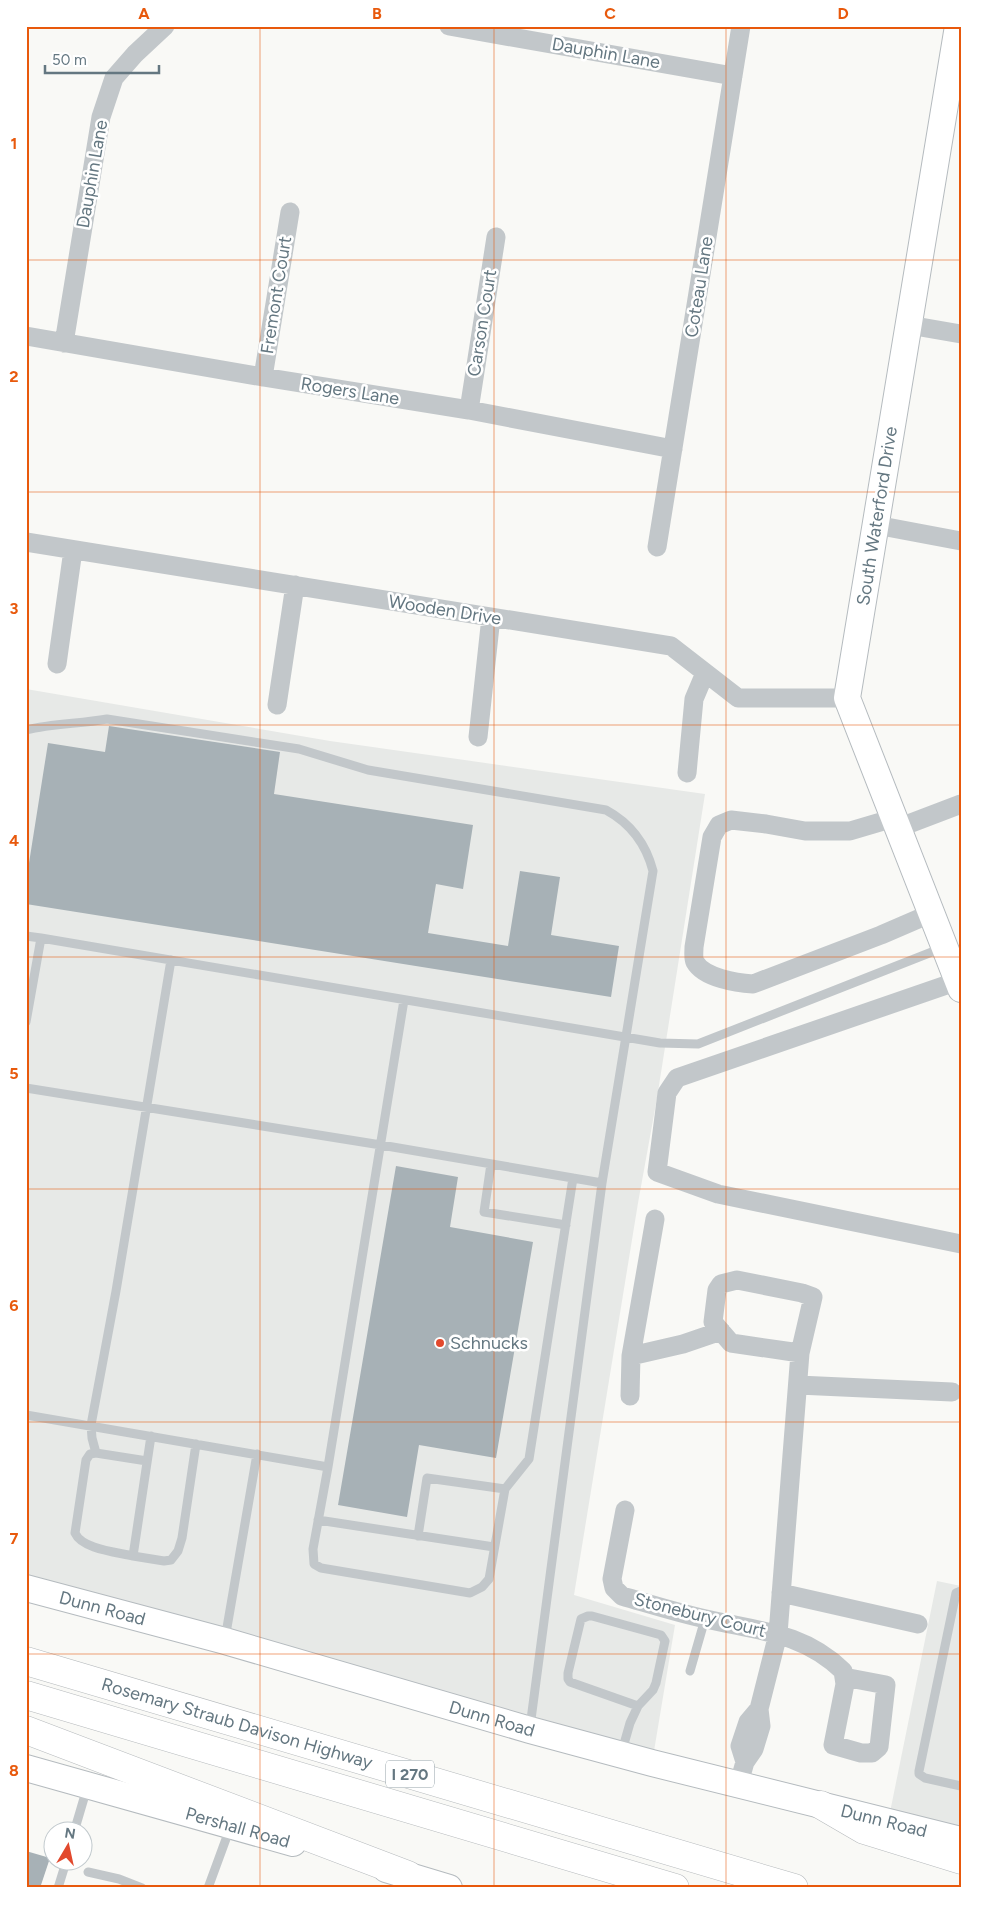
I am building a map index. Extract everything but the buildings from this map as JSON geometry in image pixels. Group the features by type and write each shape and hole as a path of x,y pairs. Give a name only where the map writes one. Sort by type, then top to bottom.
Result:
{"highway":[{"name":"Rosemary Straub Davison Highway","path":"26,1661 794,1888"},
{"name":"Rosemary Straub Davison Highway","path":"26,1695 675,1888"},
{"path":"26,1730 406,1881"},
{"path":"821,1806 864,1830 961,1860"}],"street":[{"name":"Dauphin Lane","path":"64,343 101,116 114,78 134,54 165,26"},
{"name":"Dauphin Lane","path":"449,26 733,76"},
{"name":"Coteau Lane","path":"657,548 741,26"},
{"name":"South Waterford Drive","path":"848,698 958,26"},
{"name":"Fremont Court","path":"263,377 290,212"},
{"name":"Carson Court","path":"469,410 496,237"},
{"path":"909,325 961,334"},
{"name":"Rogers Lane","path":"26,336 469,410 673,449"},
{"path":"876,525 961,541"},
{"name":"Wooden Drive","path":"27,542 670,646 738,698 848,698"},
{"path":"57,664 73,550"},
{"path":"277,705 295,586"},
{"path":"478,737 491,617"},
{"path":"687,773 694,699 705,673"},
{"path":"848,698 959,985 676,1078 667,1094 657,1172 718,1194 961,1244"},
{"path":"932,913 881,935 753,984 724,979 702,970 694,961 694,947 712,837 719,825 731,820 805,831 850,831 896,823 961,804"},
{"path":"630,1396 631,1356 655,1219"},
{"name":"Stonebury Court","path":"721,1331 713,1322 718,1290 721,1284 737,1280 802,1293 813,1297 800,1353 778,1634 760,1709 761,1726 754,1749 742,1773"},
{"path":"631,1356 683,1344 721,1331 731,1343 800,1353"},
{"path":"798,1385 952,1392"},
{"name":"Stonebury Court","path":"625,1510 612,1580 614,1588 622,1596 705,1619 778,1634 815,1648 830,1658 843,1671 844,1677"},
{"name":"Dunn Road","path":"26,1588 225,1641 530,1730 621,1754 742,1773 821,1806 961,1840"},
{"path":"781,1593 918,1624"},
{"name":"Pershall Road","path":"26,1768 231,1825 406,1881 449,1888"}],"lane":[{"path":"26,730 47,724 90,722 107,719 299,749 368,770 606,810 626,824 640,839 649,855 653,871 602,1183 530,1730"},
{"path":"26,936 660,1043 698,1044 944,947"},
{"path":"26,1022 41,938"},
{"path":"96,1453 92,1438 92,1426 147,1108 170,960"},
{"path":"404,1000 313,1549 314,1564 321,1568 470,1593 482,1587 489,1579 505,1490 529,1459 573,1178"},
{"path":"26,1088 381,1144 602,1183"},
{"path":"491,1164 484,1212 566,1225"},
{"path":"26,1415 328,1467"},
{"path":"133,1556 151,1436"},
{"path":"147,1461 96,1453 90,1454 86,1460 75,1533 77,1538 86,1544 133,1556 164,1561 171,1560 178,1551 182,1538 196,1444"},
{"path":"225,1641 257,1454"},
{"path":"418,1536 428,1478 505,1490"},
{"path":"318,1520 494,1547"},
{"path":"961,1591 956,1593 919,1770 919,1774 925,1778 961,1786"},
{"path":"621,1754 630,1722 640,1703 653,1690 656,1683 665,1641 664,1637 592,1616 581,1619 568,1678 574,1685 640,1703"},
{"path":"690,1671 705,1619"},
{"path":"77,1822 88,1786"},
{"path":"208,1888 231,1825"},
{"path":"58,1888 63,1872"},
{"path":"88,1872 118,1879 142,1888"}],"shaded area":[{"path":"26,689 330,741 705,794 657,1098 574,1595 675,1625 652,1763 530,1730 26,1575"},
{"path":"937,1581 961,1586 961,1840 888,1822"}],"place":[{"name":"Schnucks","path":"440,1343"}]}
